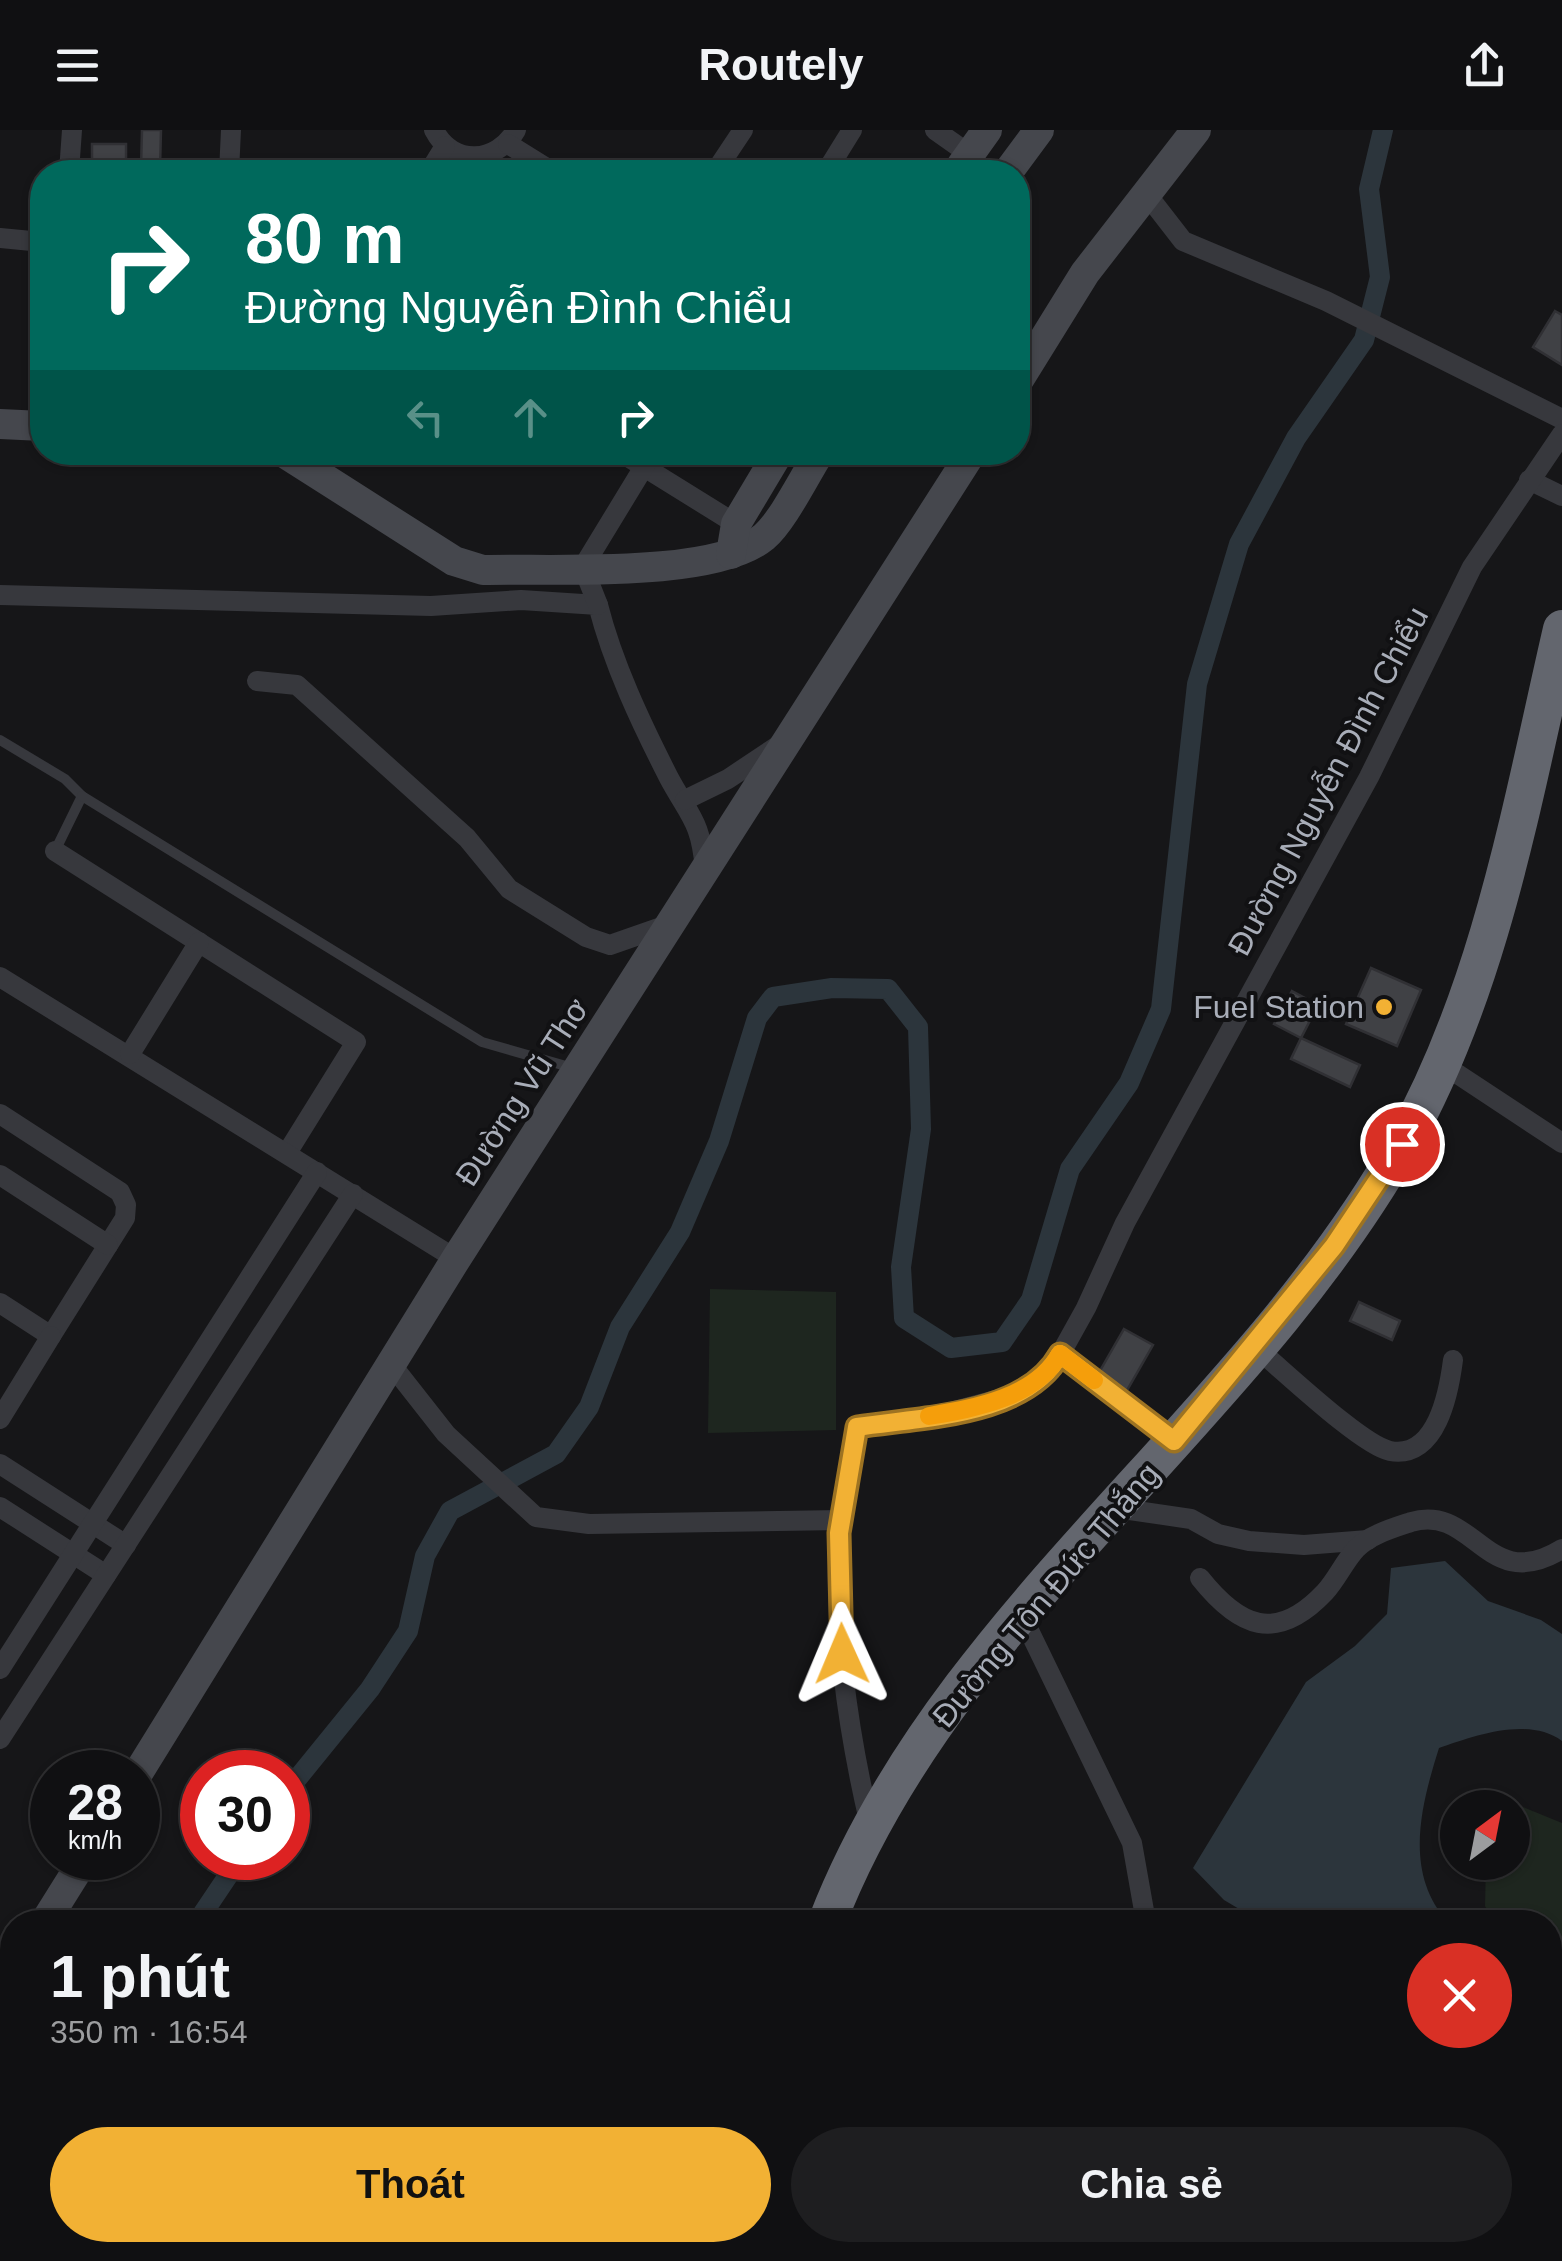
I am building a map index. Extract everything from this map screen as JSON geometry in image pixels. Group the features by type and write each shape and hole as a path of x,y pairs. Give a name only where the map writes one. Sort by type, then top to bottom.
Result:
{"highway":[{"name":"Đường Tôn Đức Thắng","path":"832,1910 870,1824 924,1743 1022,1616 1255,1347 1334,1246 1402,1144 1440,1068 1492,918 1562,628"}],"main road":[{"path":"1014,160 1039,130"},
{"path":"1030,361 1085,273 1196,130"},
{"path":"0,424 30,425"},
{"path":"303,465 454,560 483,570 694,564 733,539 765,536 811,465"},
{"path":"733,539 773,465"},
{"name":"Đường Vũ Thơ","path":"153,1750 456,1259 964,465"},
{"path":"53,1910 72,1880"}],"street":[{"path":"71,160 72,130"},
{"path":"230,160 232,130"},
{"path":"723,160 743,130"},
{"path":"833,160 852,130"},
{"path":"935,130 971,152"},
{"path":"440,138 470,157 484,157 512,137 538,160"},
{"path":"1145,192 1183,241 1304,292 1562,418"},
{"path":"0,238 30,241"},
{"name":"Đường Nguyễn Đình Chiểu","path":"870,1824 855,1759 842,1654 841,1520 857,1427 951,1412 1011,1396 1051,1371 1124,1224 1369,777 1472,567 1562,434"},
{"path":"646,465 583,567 608,644 703,844 706,872"},
{"path":"654,465 733,539"},
{"path":"1529,480 1562,496"},
{"path":"0,595 432,606 521,600 598,604"},
{"path":"257,681 297,685 467,838 509,889 586,937 610,944 673,923"},
{"path":"684,800 728,779 794,735"},
{"path":"56,852 356,1042 287,1153"},
{"path":"130,1054 199,942"},
{"path":"0,977 456,1259"},
{"path":"1440,1068 1468,1080 1562,1143"},
{"path":"0,1114 120,1192 126,1205 124,1218 0,1419"},
{"path":"0,1669 317,1172"},
{"path":"0,1175 108,1245"},
{"path":"0,1739 353,1194"},
{"path":"0,1304 51,1336"},
{"path":"1255,1347 1356,1430 1390,1451 1408,1448 1439,1422 1446,1408 1454,1360"},
{"path":"1060,1354 1174,1441"},
{"path":"391,1364 446,1434 520,1506 536,1516 589,1524 841,1520"},
{"path":"0,1464 126,1545"},
{"path":"0,1507 106,1575"},
{"path":"1116,1508 1191,1519 1218,1534 1250,1541 1304,1545 1368,1540 1424,1518 1453,1526 1485,1551 1510,1563 1535,1563 1562,1549"},
{"path":"1200,1578 1244,1619 1260,1626 1275,1624 1325,1591 1368,1540"},
{"path":"1022,1616 1132,1843 1144,1910"}],"lane":[{"path":"0,740 65,779 82,796 482,1042 578,1070"},
{"path":"56,852 82,796"}],"shaded area":[{"path":"710,1289 836,1292 836,1430 708,1433"},
{"path":"1445,1561 1488,1601 1541,1620 1562,1634 1562,1741 1533,1730 1517,1729 1439,1748 1426,1792 1420,1838 1425,1882 1439,1910 1241,1910 1224,1900 1193,1868 1306,1682 1355,1646 1387,1614 1391,1568"},
{"path":"1530,1810 1562,1823 1562,1910 1487,1910 1486,1880 1530,1880"}],"building":[{"path":"142,130 161,130 160,160 141,160"},
{"path":"92,144 126,144 126,160 92,160"},
{"path":"1555,311 1562,315 1562,365 1533,347"},
{"name":"Fuel Station","path":"1371,968 1421,990 1397,1046 1346,1024"},
{"path":"1292,991 1318,1005 1301,1038 1274,1024"},
{"path":"1301,1038 1360,1065 1350,1087 1291,1059"},
{"path":"1359,1302 1400,1321 1392,1340 1350,1321"},
{"path":"1124,1329 1153,1345 1126,1392 1097,1376"}],"waterway":[{"path":"310,1763 370,1689 408,1631 425,1556 450,1511 556,1454 589,1407 620,1327 680,1232 719,1141 757,1018 773,997 832,988 888,989 918,1027 921,1129 901,1267 904,1318 951,1348 1002,1342 1031,1300 1070,1169 1129,1083 1161,1009 1197,684 1239,544 1296,438 1364,340 1380,277 1369,189 1383,130"},
{"path":"205,1910 225,1880"}],"slow traffic":[{"path":"929,1416 1011,1396 1051,1371 1060,1354 1094,1380"}],"place":[{"name":"Fuel Station","path":"1384,1007"}],"route":[{"path":"842,1654 839,1533 857,1427 951,1412 1011,1396 1051,1371 1060,1354 1174,1441 1334,1246 1402,1144"}]}
